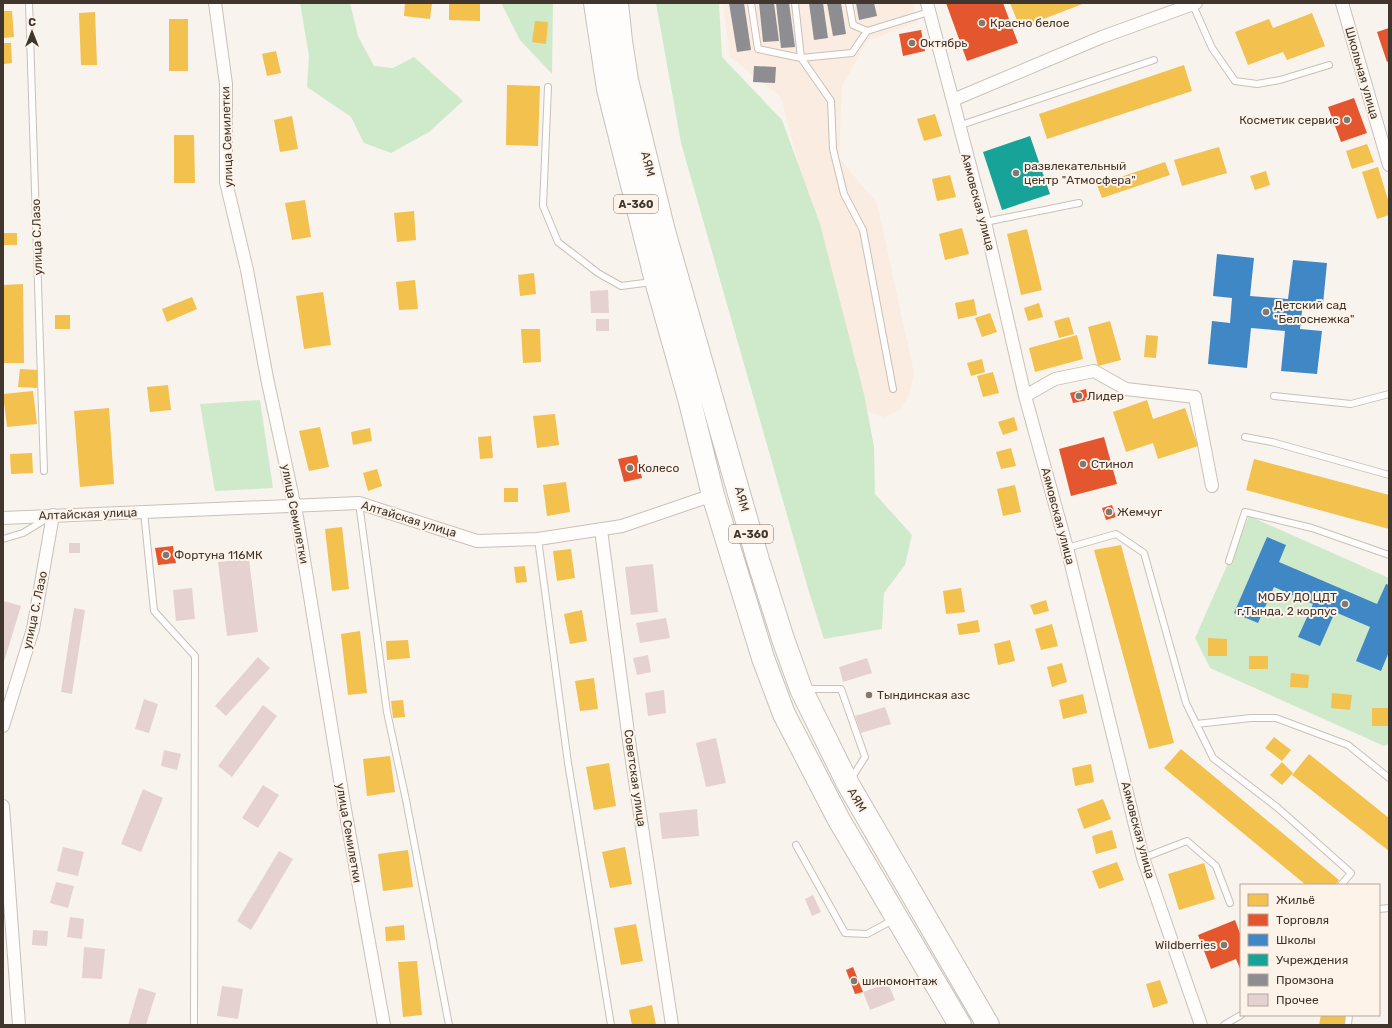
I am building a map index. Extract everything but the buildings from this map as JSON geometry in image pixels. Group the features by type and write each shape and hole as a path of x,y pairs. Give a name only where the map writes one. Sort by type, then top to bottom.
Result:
{"highway":[{"name":"АЯМ","path":"595,3 608,90 656,281 690,402 713,495 761,651 784,714 839,820 959,1025"},
{"name":"АЯМ","path":"617,3 620,41 627,80 664,231 758,560 783,639 801,688 848,784 988,1025"}],"street":[{"name":"улица Семилетки","path":"215,3 226,84 226,182 247,270 267,378 294,506 344,804 384,1025"},
{"path":"953,100 1102,37 1194,3"},
{"name":"Школьная улица","path":"1342,3 1386,145 1389,165"},
{"name":"Аямовская улица","path":"928,8 953,100 958,126 985,222 1025,396 1067,548 1143,858 1202,1025"},
{"path":"1025,396 1054,379 1094,371 1126,389 1195,397 1212,486"},
{"name":"Алтайская улица","path":"3,518 359,503 477,541 538,539 622,526 713,495"},
{"name":"улица С. Лазо","path":"3,726 33,629 52,516"},
{"name":"Советская улица","path":"601,530 630,748 672,1025"},
{"path":"3,806 19,1025"}],"lane":[{"name":"улица С.Лазо","path":"29,3 44,471"},
{"path":"751,3 758,49 801,58 852,53 867,31 928,8"},
{"path":"795,3 801,58 831,101 833,149 844,194 864,230 893,389"},
{"path":"849,3 853,24 867,31"},
{"path":"1194,3 1212,48 1235,81 1257,84 1280,80 1329,65"},
{"path":"958,126 1154,60"},
{"path":"548,87 543,206 558,242 598,273 621,286 656,281"},
{"path":"985,222 1079,203"},
{"path":"1274,396 1351,404 1389,394"},
{"path":"1245,437 1272,442 1389,475"},
{"path":"359,503 387,712 406,800 449,1025"},
{"path":"144,512 154,611 195,656 194,1025"},
{"path":"1229,561 1245,512 1312,528 1389,555"},
{"path":"3,539 23,533 52,516"},
{"path":"1067,548 1116,534 1144,553 1186,703 1213,758 1278,808 1351,873 1342,884"},
{"path":"538,539 568,763 612,1025"},
{"path":"801,688 841,689 865,757 848,784"},
{"path":"1196,724 1251,718 1276,718 1348,745 1389,778"},
{"path":"1143,858 1187,841 1216,866 1230,903"},
{"path":"796,845 845,933 867,934 896,918"},
{"path":"1227,1024 1240,1016"}],"shaded area":[{"path":"723,3 912,3 918,22 867,41 842,86 839,158 877,203 914,373 909,395 899,411 884,417 861,409 781,97 730,57"}],"green space":[{"path":"300,3 350,3 358,36 374,66 393,68 414,57 463,101 429,132 391,153 364,143 351,117 307,87 309,56"},
{"path":"501,3 553,3 552,74 520,40"},
{"path":"656,3 719,3 722,57 782,120 820,224 864,394 874,447 875,494 912,535 905,565 884,593 882,629 824,639 809,592 681,143"},
{"path":"260,400 273,488 215,491 200,404"},
{"path":"1249,516 1389,578 1389,744 1384,746 1210,668 1195,638"}],"place":[{"name":"Красно белое","path":"982,23"},
{"name":"Октябрь","path":"912,43"},
{"name":"Косметик сервис","path":"1347,120"},
{"name":"развлекательный центр \"Атмосфера\"","path":"1016,173"},
{"name":"Детский сад \"Белоснежка\"","path":"1266,312"},
{"name":"Лидер","path":"1079,396"},
{"name":"Стинол","path":"1083,464"},
{"name":"Колесо","path":"630,468"},
{"name":"Жемчуг","path":"1109,512"},
{"name":"Фортуна 116МК","path":"166,555"},
{"name":"МОБУ ДО ЦДТ г.Тында, 2 корпус","path":"1345,604"},
{"name":"Тындинская азс","path":"869,695"},
{"name":"Wildberries","path":"1224,945"},
{"name":"шиномонтаж","path":"854,981"}]}
